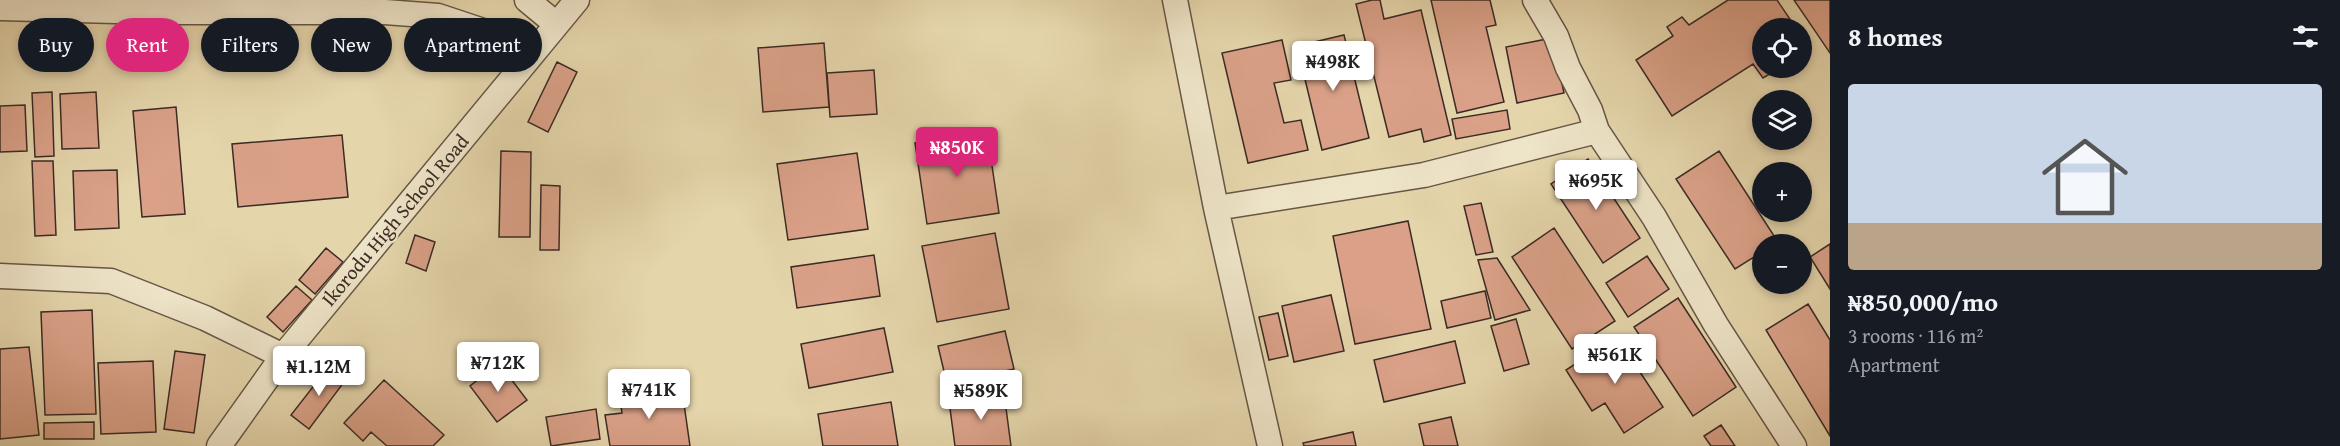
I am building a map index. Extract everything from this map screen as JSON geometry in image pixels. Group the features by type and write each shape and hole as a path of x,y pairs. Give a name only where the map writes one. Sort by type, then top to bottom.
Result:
{"street":[{"path":"527,0 556,24"},
{"name":"Ikorodu High School Road","path":"542,42 577,0"},
{"path":"1175,0 1216,208 1270,446"},
{"path":"1535,0 1556,36 1568,68 1590,110 1597,131 1654,217 1716,325 1794,446"},
{"path":"0,8 154,12 385,12 444,18"},
{"name":"Ikorodu High School Road","path":"219,446 283,356 517,72"},
{"path":"1216,208 1424,175 1597,131"},
{"path":"0,276 111,281 204,318 283,356"}],"building":[{"path":"1380,0 1384,19 1421,10 1451,135 1424,142 1421,129 1389,137 1356,4"},
{"path":"1431,0 1490,0 1496,25 1486,27 1504,102 1457,113"},
{"path":"1728,0 1777,0 1789,18 1752,18 1752,65 1672,116 1636,60 1673,36 1667,27 1682,17 1689,25"},
{"path":"1794,0 1830,0 1830,53 1812,26 1812,18 1806,18"},
{"path":"1344,35 1369,138 1322,150 1297,46"},
{"path":"1552,38 1564,93 1517,103 1506,47"},
{"path":"1282,40 1291,80 1274,83 1284,123 1301,120 1308,150 1248,163 1222,53"},
{"path":"824,43 829,107 763,112 758,48"},
{"path":"557,62 577,72 548,132 528,122"},
{"path":"874,70 877,114 830,117 827,73"},
{"path":"52,92 54,156 35,157 32,93"},
{"path":"96,92 99,148 62,149 60,94"},
{"path":"25,105 27,151 0,152 0,106"},
{"path":"176,107 185,214 142,217 133,111"},
{"path":"1507,110 1510,129 1456,139 1452,119"},
{"path":"987,132 999,213 927,224 915,143"},
{"path":"342,135 348,197 238,207 232,144"},
{"path":"501,151 531,152 530,237 499,237"},
{"path":"1719,151 1752,202 1752,222 1765,222 1773,234 1752,234 1752,258 1735,269 1676,179"},
{"path":"857,153 868,229 788,240 777,164"},
{"path":"1588,159 1640,238 1603,263 1551,184"},
{"path":"32,161 53,161 56,235 35,236"},
{"path":"117,170 119,228 75,230 73,171"},
{"path":"541,185 560,186 559,250 540,250"},
{"path":"1481,203 1493,252 1476,255 1464,206"},
{"path":"1408,221 1431,329 1355,344 1333,236"},
{"path":"1554,228 1615,321 1572,349 1512,257"},
{"path":"995,233 1009,309 937,322 922,246"},
{"path":"415,235 435,242 426,271 406,263"},
{"path":"1830,244 1830,289 1812,260 1812,256"},
{"path":"326,248 343,262 315,294 299,280"},
{"path":"874,255 880,296 797,308 791,267"},
{"path":"1647,256 1669,289 1628,317 1606,283"},
{"path":"1497,258 1530,310 1495,320 1478,260"},
{"path":"296,286 312,300 283,332 267,317"},
{"path":"1485,291 1491,318 1447,328 1441,301"},
{"path":"1331,295 1344,351 1294,362 1282,306"},
{"path":"1678,298 1736,387 1693,416 1634,327"},
{"path":"1808,304 1830,340 1830,436 1766,330"},
{"path":"92,310 96,414 45,415 41,312"},
{"path":"1278,313 1288,356 1269,360 1259,317"},
{"path":"1516,319 1529,364 1504,371 1491,326"},
{"path":"884,328 893,372 809,388 801,344"},
{"path":"1005,331 1014,369 947,384 938,346"},
{"path":"1617,337 1663,407 1624,433 1605,403 1592,411 1566,370"},
{"path":"1455,341 1465,383 1384,402 1374,360"},
{"path":"29,347 39,435 0,439 0,349"},
{"path":"175,351 205,355 194,433 164,429"},
{"path":"153,361 156,432 101,434 98,363"},
{"path":"499,363 527,400 497,422 470,386"},
{"path":"330,365 347,378 309,429 291,415"},
{"path":"384,380 444,435 433,446 387,446 371,432 363,441 344,423"},
{"path":"665,381 669,406 684,404 690,446 610,446 605,415 622,413 620,399 635,396 633,386"},
{"path":"1004,393 1011,446 955,446 949,401"},
{"path":"891,402 898,446 823,446 818,414"},
{"path":"596,409 600,439 551,446 546,417"},
{"path":"1451,417 1458,446 1424,446 1419,424"},
{"path":"94,422 94,439 44,439 44,423"},
{"path":"1721,425 1735,446 1711,446 1704,436"},
{"path":"1353,432 1356,446 1304,446 1303,443"}]}
